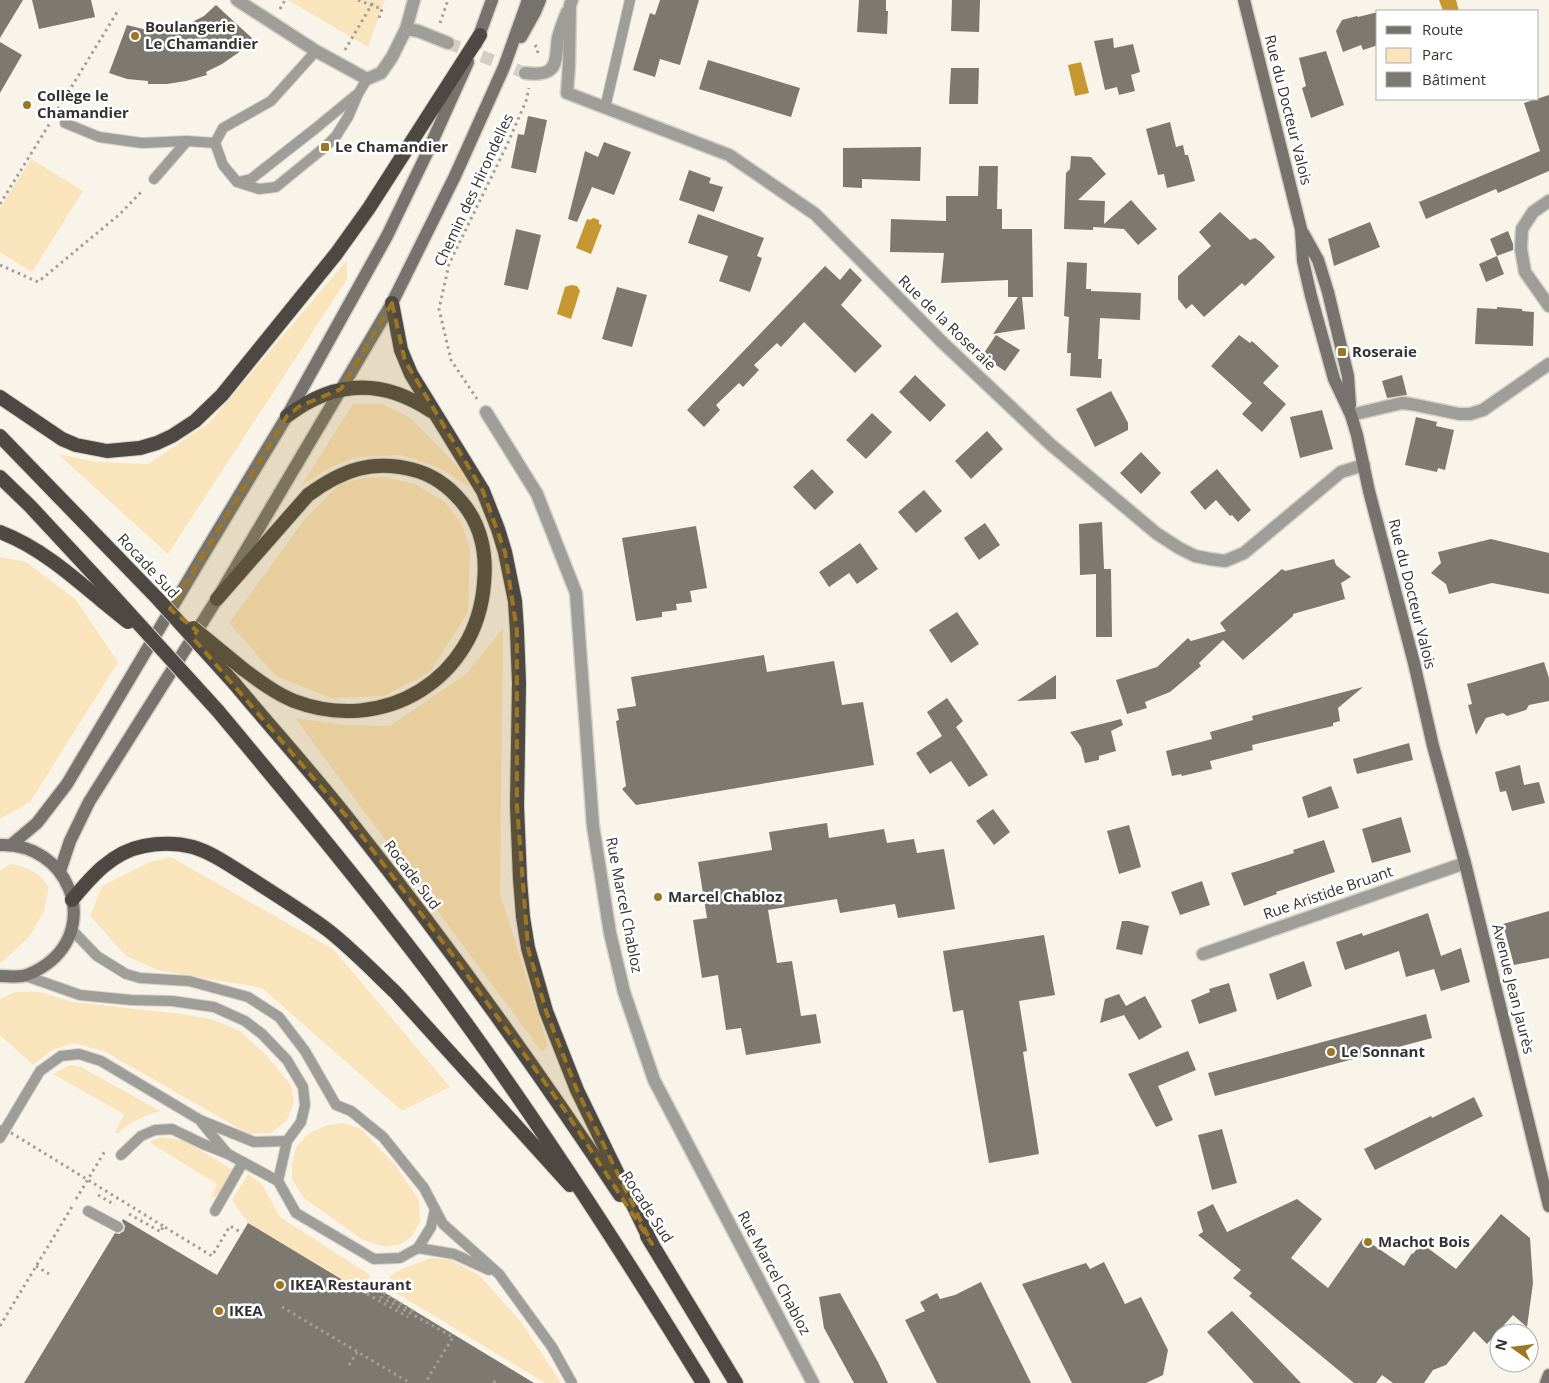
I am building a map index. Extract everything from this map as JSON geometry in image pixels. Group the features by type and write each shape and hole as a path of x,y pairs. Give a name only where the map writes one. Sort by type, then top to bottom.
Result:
{"highway":[{"path":"0,397 62,439 76,445 107,450 140,448 157,443 195,421 222,395 336,254 369,208 480,35"},
{"path":"392,303 401,350 411,374 483,491 498,529 515,601 519,683 517,806 520,880 528,948 546,1011 577,1090 652,1244"},
{"path":"287,416 300,406 341,389 378,388 396,392 415,400 436,414"},
{"name":"Rocade Sud","path":"0,436 158,599 234,683 352,823 454,956 564,1110 652,1244 736,1383"},
{"path":"158,599 243,669 277,693 294,701 324,709 338,711 366,710 383,707 416,694 442,676 454,662 463,649 482,606 485,574 484,555 475,522 466,507 455,494 430,476 417,471 387,465 357,468 324,484 308,495 217,599"},
{"path":"0,477 30,506 105,595 170,657 218,711 355,877 430,975 546,1136 601,1220 702,1383"},
{"path":"0,532 34,548 105,595"},
{"path":"72,900 93,875 104,866 130,850 142,846 161,844 193,847 210,854 230,866 329,931 390,987 601,1220"}],"main road":[{"path":"5,845 37,823 67,784 287,416 387,236 480,35 492,0"},
{"path":"60,871 70,841 89,802 217,599 392,303 455,176 504,67 528,0"},
{"path":"504,67 540,0"},
{"name":"Rue du Docteur Valois","path":"1244,0 1301,229 1318,260 1328,292 1348,376 1351,415 1443,780"},
{"name":"Avenue Jean Jaurès","path":"1443,780 1549,1206"},
{"path":"0,976 23,976 39,969 53,959 64,945 71,930 73,915 68,885 60,871 46,857 29,849 5,845"},
{"path":"1546,1383 1549,1375"}],"street":[{"path":"237,0 316,50 367,79 382,73 392,57 406,29 414,0"},
{"path":"527,79 552,68 555,62 560,32 571,2"},
{"name":"Rue de la Roseraie","path":"571,2 566,94 729,156 815,214 943,343 1050,444 1156,533 1179,548 1195,556 1226,561 1244,552 1341,472 1364,465"},
{"path":"406,29 418,31 448,43"},
{"path":"1549,201 1532,212 1522,229 1521,249 1525,272 1549,306"},
{"path":"1351,415 1402,403 1459,414 1470,414 1483,410 1549,364"},
{"name":"Rue Marcel Chabloz","path":"486,412 537,494 576,593 593,826 610,933 624,992 654,1080 813,1383"},
{"name":"Rue Aristide Bruant","path":"1203,954 1465,863"}],"lane":[{"path":"605,108 630,0"},
{"path":"215,143 224,128 272,101 316,50"},
{"path":"215,143 223,165 237,182 259,189 276,187 336,136 367,79"},
{"path":"237,182 250,179 358,94"},
{"path":"66,123 99,137 142,143 187,141 215,143"},
{"path":"154,179 187,141"},
{"path":"71,930 97,956 126,974 140,978 189,981 248,997 279,1017 305,1051 336,1105 351,1111 384,1137 424,1188 443,1224 498,1274 552,1347 572,1383"},
{"path":"23,976 80,995 131,1000 172,1001 214,1007 245,1021 262,1034 287,1060 303,1087 305,1105 301,1122 287,1141 278,1181"},
{"path":"0,1138 40,1071 61,1056 78,1054 101,1061 200,1120 254,1142 287,1141"},
{"path":"200,1120 228,1154"},
{"path":"121,1155 141,1136 155,1130 172,1129 228,1154 278,1181 296,1213 374,1259 400,1258 418,1248 431,1227 434,1209"},
{"path":"215,1211 243,1162"},
{"path":"88,1211 118,1227"},
{"path":"418,1248 454,1254 498,1274"}],"path":[{"path":"358,0 372,2 382,9 380,18"},
{"path":"337,62 353,38 372,2"},
{"name":"Chemin des Hirondelles","path":"486,412 451,360 439,309 449,264 475,213 526,101 527,79"},
{"path":"0,266 38,282 120,214 154,179"},
{"path":"0,1126 212,1256 230,1226 242,1233"},
{"path":"0,1326 107,1148"},
{"path":"130,1215 160,1232 163,1226"},
{"path":"36,1266 49,1274"},
{"path":"413,1311 384,1293 382,1297 453,1337 425,1383"},
{"path":"367,1294 408,1317"},
{"path":"282,1306 410,1383"},
{"path":"348,1365 357,1352"},
{"path":"494,1383 496,1378"}],"highlighted area":[{"path":"392,303 405,361 483,491 505,552 517,631 517,806 528,948 546,1011 577,1090 652,1244 564,1109 454,957 352,823 193,638 197,631 170,609 287,416 300,406 341,389"}],"green space":[{"path":"288,0 385,0 368,47"},
{"path":"31,159 83,191 32,272 0,252 0,208"},
{"path":"347,260 347,279 168,554 58,454 96,462 148,464 209,423"},
{"path":"353,404 382,404 411,418 461,470 470,488 442,469 402,455 357,457 329,468 301,486"},
{"path":"384,477 415,484 445,502 461,523 470,549 468,612 430,672 384,696 331,698 276,676 229,623 305,519 339,485 362,478"},
{"path":"0,557 26,562 76,600 118,662 30,802 0,819"},
{"path":"503,628 500,894 548,1046 542,1052 295,718 345,725 390,726 466,674"},
{"path":"171,857 334,950 450,1087 402,1111 262,988 158,970 126,956 90,916 102,886 150,862"},
{"path":"10,864 22,866 37,874 49,888 44,911 30,936 1,963 0,871"},
{"path":"15,992 41,992 73,1002 182,1014 210,1019 239,1030 266,1055 291,1085 294,1102 287,1120 271,1133 249,1134 104,1051 74,1043 52,1050 33,1065 0,1035 0,999"},
{"path":"70,1065 81,1067 160,1111 138,1119 119,1133 115,1132 124,1114 53,1074"},
{"path":"343,1123 361,1129 396,1166 419,1200 420,1222 412,1236 401,1244 386,1247 363,1240 304,1198 292,1179 292,1164 296,1148 308,1134 327,1125"},
{"path":"162,1137 185,1141 233,1170 217,1197 211,1197 217,1184 149,1142"},
{"path":"248,1174 262,1184 280,1217 370,1275 362,1291 248,1223 232,1200"},
{"path":"431,1258 451,1260 480,1276 521,1322 561,1383 545,1383 388,1288 390,1276"}],"shaded area":[{"path":"1439,0 1456,0 1459,10 1443,10"},
{"path":"1081,62 1089,93 1075,96 1068,65"},
{"path":"587,219 599,220 599,224 602,225 591,254 576,248"},
{"path":"577,286 580,291 571,319 557,314 565,287"}],"building":[{"path":"0,0 23,0 0,38"},
{"path":"32,0 91,0 95,17 39,29"},
{"path":"660,0 699,0 680,65 660,59 655,77 633,70 650,13 655,15"},
{"path":"859,0 886,0 886,11 888,11 887,34 857,32"},
{"path":"952,0 980,0 979,32 951,31"},
{"path":"216,5 253,39 238,53 206,72 207,75 167,84 148,84 148,81 127,79 109,73 127,25 151,31 165,30 170,27 179,28 204,16"},
{"path":"1376,12 1376,46 1363,50 1361,45 1343,52 1336,31 1342,20"},
{"path":"1113,38 1114,48 1133,44 1140,72 1131,75 1135,91 1119,95 1117,87 1105,90 1094,41"},
{"path":"0,42 22,55 0,93"},
{"path":"1326,51 1344,105 1311,118 1302,88 1306,86 1299,58"},
{"path":"708,60 800,88 791,117 699,89"},
{"path":"951,68 979,68 978,104 949,104"},
{"path":"1549,95 1549,171 1498,193 1496,189 1426,219 1419,202 1540,151 1524,103 1539,100 1539,98"},
{"path":"528,116 547,120 536,173 511,168 518,134 524,135"},
{"path":"1170,122 1176,147 1183,145 1185,155 1188,155 1195,181 1167,188 1164,174 1158,175 1146,129"},
{"path":"604,142 631,152 614,195 592,187 577,222 568,219 585,151 598,157"},
{"path":"921,147 920,181 862,179 862,188 843,187 843,148"},
{"path":"1071,156 1091,157 1106,174 1078,200 1105,201 1104,224 1131,200 1157,229 1138,245 1124,229 1093,227 1093,230 1064,229 1066,173 1070,169"},
{"path":"979,166 998,166 997,209 1002,209 1002,229 1032,229 1033,297 1022,297 1025,329 993,334 1018,297 1008,297 1008,280 941,283 944,253 890,252 891,219 946,221 946,196 978,196"},
{"path":"689,170 711,178 709,183 723,187 714,212 679,200"},
{"path":"1220,212 1250,240 1255,238 1275,257 1245,286 1242,283 1204,317 1192,304 1186,309 1178,299 1178,276 1211,246 1199,232"},
{"path":"698,214 764,238 757,256 762,258 750,292 719,281 728,256 688,243"},
{"path":"1370,222 1380,247 1334,266 1328,239"},
{"path":"516,229 541,235 528,290 504,285"},
{"path":"1508,231 1513,244 1513,250 1497,256 1490,239"},
{"path":"1497,256 1504,274 1486,282 1479,264"},
{"path":"1067,262 1087,263 1086,289 1091,289 1091,291 1141,293 1140,320 1100,318 1098,359 1102,359 1101,378 1070,376 1071,353 1067,353 1069,317 1064,316"},
{"path":"825,266 840,280 850,268 862,280 841,305 882,346 855,373 804,322 781,347 777,343 754,365 759,370 743,387 739,383 716,405 720,410 704,427 687,410"},
{"path":"617,287 647,295 632,347 602,339"},
{"path":"1497,307 1534,312 1533,346 1475,344 1477,308 1497,309"},
{"path":"996,335 1020,350 1005,371 982,356"},
{"path":"1239,335 1250,343 1252,341 1279,366 1263,383 1286,404 1262,432 1242,414 1252,403 1211,366"},
{"path":"915,375 946,405 930,422 899,392"},
{"path":"1402,375 1407,395 1387,398 1382,381"},
{"path":"1111,391 1128,423 1128,430 1095,447 1076,409"},
{"path":"1322,410 1333,449 1300,458 1290,417"},
{"path":"872,413 892,432 866,459 846,440"},
{"path":"1416,417 1437,422 1436,426 1454,430 1445,470 1438,468 1437,472 1405,465"},
{"path":"987,431 1003,449 971,479 955,461"},
{"path":"1141,452 1161,473 1141,494 1120,473"},
{"path":"812,469 834,492 815,510 793,487"},
{"path":"1217,469 1251,510 1238,522 1216,500 1205,510 1190,492"},
{"path":"924,490 942,511 916,533 898,512"},
{"path":"1102,522 1104,569 1111,569 1112,637 1096,637 1096,574 1080,575 1079,524"},
{"path":"985,523 1000,545 979,560 964,538"},
{"path":"696,526 707,588 690,591 692,602 676,604 677,610 662,612 662,617 636,621 622,538"},
{"path":"1491,539 1549,553 1549,594 1492,583 1449,594 1446,584 1431,573 1441,563 1438,552"},
{"path":"860,543 878,569 857,584 849,573 829,587 819,572"},
{"path":"1334,559 1336,565 1351,577 1341,583 1345,599 1293,614 1243,660 1223,640 1199,663 1201,666 1170,692 1145,702 1147,708 1127,714 1116,680 1157,667 1188,638 1191,641 1226,631 1220,623 1282,569 1285,571"},
{"path":"957,612 979,644 951,663 929,630"},
{"path":"764,655 767,672 834,661 842,705 863,702 874,765 636,805 622,789 626,786 616,721 619,720 617,709 636,706 631,677"},
{"path":"1544,662 1549,678 1549,701 1529,705 1526,710 1507,716 1503,713 1486,718 1476,735 1468,705 1472,704 1467,684"},
{"path":"1056,675 1056,699 1017,701"},
{"path":"1363,687 1338,708 1340,721 1333,723 1333,726 1252,745 1253,750 1210,761 1212,769 1182,776 1181,774 1172,776 1166,751 1212,739 1210,732 1253,720 1252,716"},
{"path":"947,698 963,721 956,727 988,775 969,787 951,761 930,774 916,753 942,736 927,712"},
{"path":"1121,719 1123,725 1111,731 1116,751 1099,756 1099,760 1085,763 1081,747 1070,732"},
{"path":"1409,743 1413,760 1357,774 1353,759"},
{"path":"1520,765 1524,785 1539,782 1545,803 1512,811 1506,791 1500,792 1495,772"},
{"path":"1331,786 1339,808 1308,818 1302,797"},
{"path":"993,809 1010,832 994,845 976,821"},
{"path":"1401,817 1411,852 1372,863 1362,829"},
{"path":"827,823 829,838 884,829 887,843 914,839 917,853 944,849 955,909 898,918 895,904 840,913 837,899 768,910 777,963 792,961 801,1016 816,1014 821,1043 746,1055 741,1028 726,1030 718,975 702,978 693,920 707,918 698,862 772,850 769,832"},
{"path":"1129,825 1141,867 1119,874 1107,831"},
{"path":"1324,840 1335,872 1276,892 1277,894 1244,906 1231,873 1294,853 1293,850"},
{"path":"1202,881 1210,905 1180,915 1171,892"},
{"path":"1549,911 1549,958 1514,965 1503,924"},
{"path":"1428,913 1441,956 1461,948 1470,982 1441,991 1434,969 1406,977 1399,951 1345,970 1336,942 1362,933 1363,936"},
{"path":"1122,921 1149,926 1142,955 1116,949"},
{"path":"1044,935 1055,995 1019,1001 1027,1051 1023,1052 1039,1154 989,1163 963,1010 953,1012 943,951"},
{"path":"1304,961 1312,986 1277,1000 1269,974"},
{"path":"1229,983 1237,1011 1199,1024 1191,1000 1210,992 1209,989"},
{"path":"1119,994 1126,1006 1145,996 1162,1027 1139,1040 1124,1015 1100,1023 1105,999"},
{"name":"Le Sonnant","path":"1426,1014 1432,1038 1215,1096 1208,1073"},
{"path":"1188,1051 1196,1070 1158,1086 1173,1120 1156,1127 1128,1074"},
{"path":"1474,1097 1483,1116 1375,1170 1364,1149"},
{"path":"1222,1129 1237,1183 1212,1190 1198,1135"},
{"path":"1297,1199 1322,1219 1291,1258 1328,1288 1363,1238 1404,1266 1421,1243 1456,1269 1501,1214 1530,1238 1533,1283 1528,1323 1522,1323 1513,1315 1506,1323 1489,1323 1489,1342 1487,1344 1474,1331 1446,1365 1433,1370 1424,1383 1393,1383 1382,1375 1376,1383 1354,1383 1249,1296 1252,1293 1233,1278 1241,1270 1198,1235 1203,1232 1197,1212 1213,1204 1227,1232"},
{"name":"IKEA","path":"123,1219 217,1275 248,1223 366,1294 372,1285 534,1383 24,1383 115,1233 119,1234 124,1231"},
{"path":"1104,1262 1125,1304 1141,1297 1168,1350 1163,1375 1146,1383 1072,1383 1022,1284 1086,1263 1090,1269"},
{"path":"981,1282 1031,1383 937,1383 905,1320 925,1311 920,1302 937,1293 940,1299 955,1295"},
{"path":"840,1293 888,1383 854,1383 824,1328 819,1297"},
{"path":"1232,1311 1301,1383 1254,1383 1207,1332"}],"tunnel":[{"path":"448,43 525,73"}],"place":[{"name":"Boulangerie Le Chamandier","path":"135,36"},
{"name":"Collège le Chamandier","path":"27,105"},
{"name":"Le Chamandier","path":"325,147"},
{"name":"Roseraie","path":"1342,352"},
{"name":"Marcel Chabloz","path":"658,897"},
{"name":"Le Sonnant","path":"1331,1052"},
{"name":"Machot Bois","path":"1368,1242"},
{"name":"IKEA Restaurant","path":"280,1285"},
{"name":"IKEA","path":"219,1311"}]}
